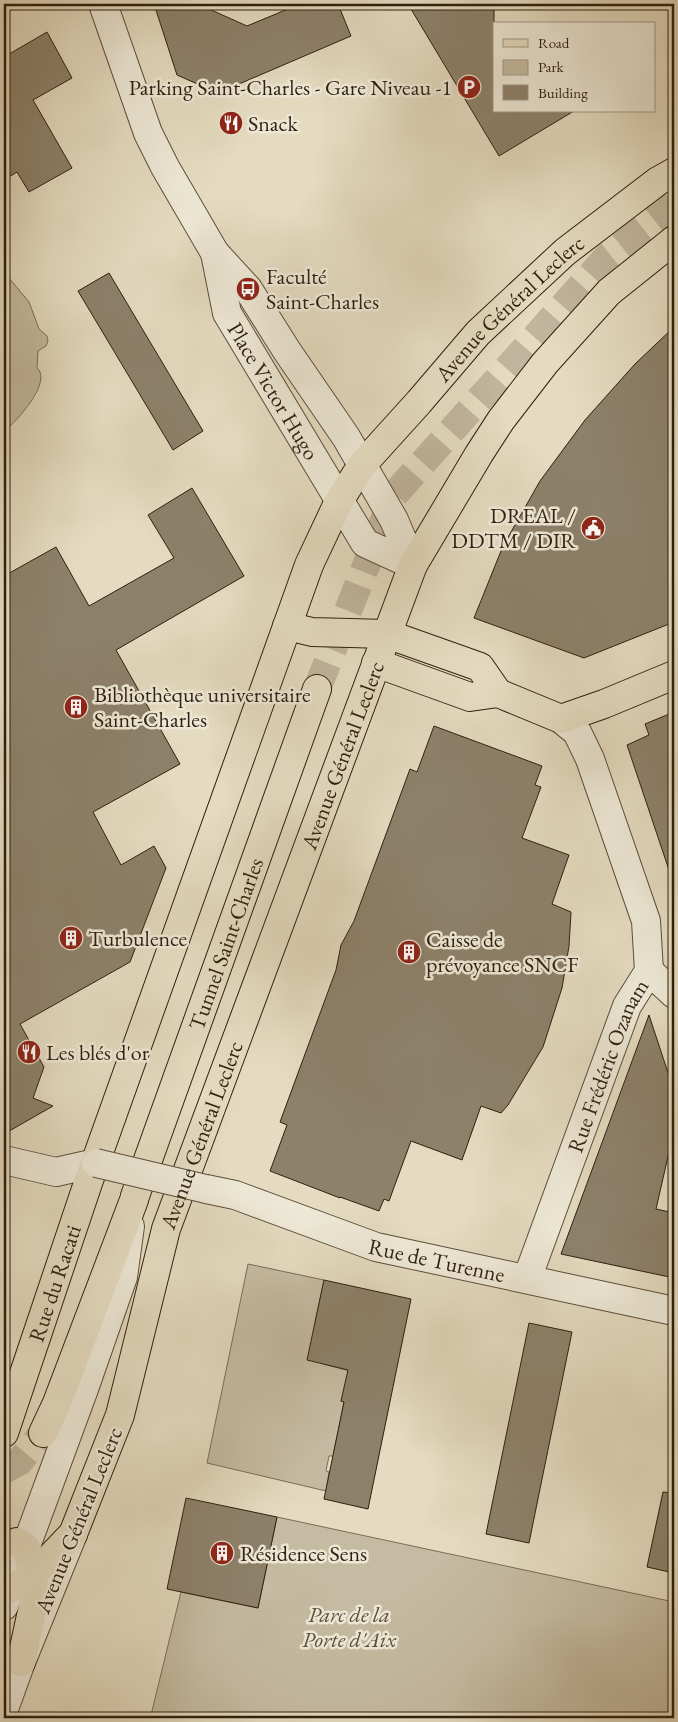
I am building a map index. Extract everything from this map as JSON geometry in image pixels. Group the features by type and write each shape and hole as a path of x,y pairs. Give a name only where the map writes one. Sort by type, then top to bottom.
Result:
{"main road":[{"name":"Avenue Général Leclerc","path":"96,1162 308,564 346,512 362,465 478,333 565,252 658,181 674,172"},
{"name":"Avenue Général Leclerc","path":"73,1534 120,1414 166,1229 413,565 501,420 545,363 609,292 674,240"},
{"path":"286,626 312,632 387,634 480,667 498,693"},
{"path":"376,663 470,697 498,693 561,719 604,704 674,675"},
{"name":"Tunnel Saint-Charles","path":"42,1433 57,1403 134,1200 317,689"},
{"name":"Rue du Racati","path":"4,1433 96,1162"},
{"path":"6,1595 25,1554 73,1534"},
{"path":"21,1662 34,1602 25,1554"}],"street":[{"name":"Place Victor Hugo","path":"103,4 148,133 182,196 215,253 248,289 362,465"},
{"name":"Place Victor Hugo","path":"215,253 227,313 346,512"},
{"path":"362,465 394,520 413,565"},
{"path":"346,512 365,543 413,565"},
{"name":"Rue Frédéric Ozanam","path":"527,1280 627,1006 662,971 590,759 577,732 561,719"},
{"path":"662,971 674,994"},
{"path":"4,1160 56,1172 96,1162"},
{"name":"Rue de Turenne","path":"96,1162 235,1195 376,1246 674,1312"},
{"name":"Avenue Général Leclerc","path":"25,1554 123,1277 134,1200"},
{"name":"Avenue Général Leclerc","path":"4,1710 21,1662 73,1534"}],"green space":[{"path":"4,272 29,302 39,329 47,336 48,341 46,346 38,351 37,368 41,374 37,392 24,411 4,431"},
{"path":"248,1264 324,1280 315,1322 323,1364 350,1371 341,1401 344,1402 333,1456 329,1456 326,1471 329,1472 326,1491 207,1463"},
{"name":"Parc de la Porte d'Aix","path":"277,1517 674,1602 674,1718 170,1718 151,1715 181,1592 258,1608"}],"building":[{"path":"154,4 207,4 209,9 247,26 300,4 338,4 351,36 218,93 177,75"},
{"path":"408,4 494,4 493,112 572,112 499,156"},
{"path":"47,32 72,78 33,100 72,168 29,192 17,172 4,180 4,57"},
{"path":"109,273 203,431 173,450 78,291"},
{"name":"DREAL / DDTM / DIR","path":"674,327 674,622 584,658 474,618 503,546 540,481 585,420 635,364"},
{"name":"Bibliothèque universitaire Saint-Charles","path":"192,488 244,576 116,650 180,764 93,812 121,865 154,846 166,868 130,962 20,1024 44,1067 33,1098 53,1106 4,1134 4,576 56,547 89,606 174,558 148,515"},
{"path":"674,712 674,872 670,873 627,745 649,735 645,724"},
{"path":"434,726 542,766 535,785 541,787 522,838 569,855 552,904 571,912 569,946 562,988 543,1047 508,1105 501,1113 481,1106 462,1160 411,1141 389,1201 384,1199 379,1211 270,1171 287,1125 280,1122 336,970 341,945 354,921 410,769 417,772"},
{"path":"649,1015 674,1091 674,1150 669,1152 656,1209 674,1213 674,1278 561,1254"},
{"path":"324,1280 411,1299 368,1509 324,1499 344,1402 341,1401 348,1370 307,1360"},
{"path":"529,1323 572,1332 529,1543 486,1534"},
{"path":"663,1492 674,1493 674,1573 647,1567"},
{"name":"Résidence Sens","path":"186,1498 277,1517 258,1608 167,1589"}],"tunnel":[{"path":"317,689 394,495 607,257 674,204"},
{"path":"4,1470 19,1462 43,1433"}],"place":[{"name":"Parking Saint-Charles - Gare Niveau -1","path":"469,87"},
{"name":"Snack","path":"231,123"},
{"name":"Faculté Saint-Charles","path":"248,289"},
{"name":"DREAL / DDTM / DIR","path":"593,528"},
{"name":"Bibliothèque universitaire Saint-Charles","path":"76,707"},
{"name":"Turbulence","path":"71,938"},
{"name":"Caisse de prévoyance SNCF","path":"409,952"},
{"name":"Les blés d'or","path":"29,1052"},
{"name":"Résidence Sens","path":"222,1553"}]}
